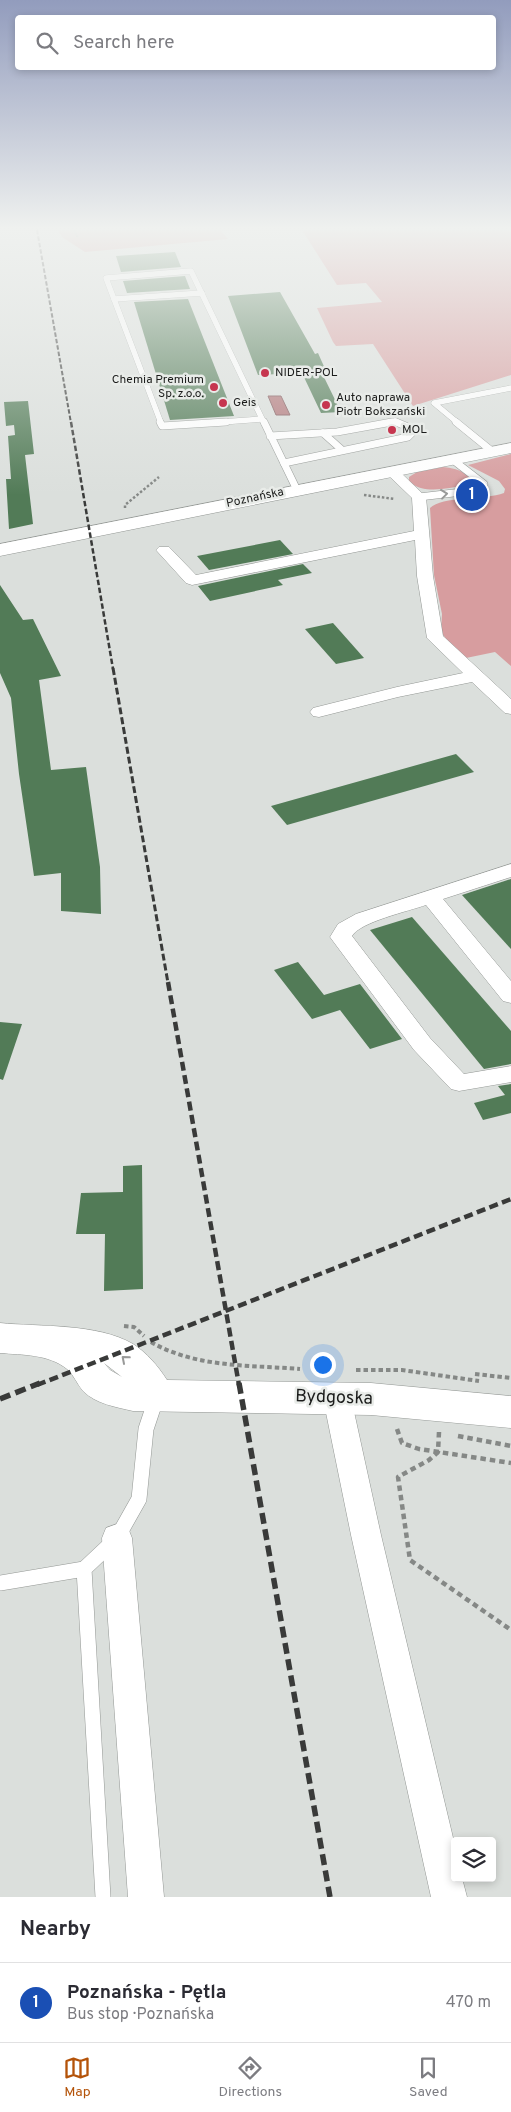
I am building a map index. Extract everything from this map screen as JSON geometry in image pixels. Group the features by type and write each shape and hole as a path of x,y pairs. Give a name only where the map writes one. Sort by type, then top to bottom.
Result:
{"main road":[{"name":"Poznańska","path":"0,550 511,448"},
{"name":"Bydgoska","path":"0,1338 36,1342 62,1349 80,1359 97,1381 113,1391 133,1395 342,1384 401,1385 511,1412"}],"street":[{"path":"392,472 419,497 425,576 435,638 511,709"},
{"path":"164,550 192,580 421,534"},
{"path":"319,712 397,692 474,676"},
{"path":"511,870 364,919 345,928 341,937 422,1044 459,1083 511,1074"},
{"path":"430,897 511,996"},
{"path":"342,1384 370,1554 449,1897"},
{"path":"117,1538 146,1897"}],"lane":[{"path":"121,319 162,426 262,419"},
{"path":"214,319 297,490"},
{"path":"493,452 434,403 511,388"},
{"path":"270,436 323,433 395,421 408,427 413,432 408,437 284,463"},
{"path":"360,427 366,432"},
{"path":"323,433 341,450"},
{"path":"372,438 378,443"},
{"path":"419,497 470,490 484,484 454,460"},
{"path":"0,1583 84,1569 117,1538 139,1499 146,1429 157,1395"},
{"path":"84,1569 103,1897"}],"path":[{"path":"126,526 125,505 159,477"},
{"path":"115,1326 134,1328 162,1350 190,1359 302,1369"},
{"path":"475,1374 511,1378"},
{"path":"342,1384 401,1385 469,1378"},
{"path":"401,1385 397,1432 402,1443 418,1449 511,1462"},
{"path":"439,1432 438,1452 429,1460 398,1477 410,1560 511,1630"}],"shaded area":[{"path":"322,319 511,319 511,375 413,406 373,344 336,346"},
{"path":"268,396 281,396 290,415 276,415"},
{"path":"511,454 511,666 495,652 466,658 449,643 441,632 442,614 434,575 430,508 444,502 504,493 505,489 499,481 468,465"},
{"path":"443,467 456,469 464,473 470,478 471,482 466,485 444,489 429,489 409,482 409,477 417,472"}],"building":[{"path":"139,319 196,319 234,416 170,420"},
{"path":"237,319 295,319 315,354 318,353 326,371 321,371 341,412 321,413 302,373 258,375"},
{"path":"28,401 34,454 25,455 33,524 9,529 6,479 11,479 8,436 15,435 14,425 6,426 4,402"},
{"path":"280,540 293,554 209,570 197,556"},
{"path":"303,564 312,573 278,580 283,585 210,601 198,586"},
{"path":"0,585 23,620 33,619 61,676 39,680 51,770 86,767 100,867 101,914 61,911 61,873 34,876 19,774 11,698 0,673"},
{"path":"333,623 364,658 336,664 305,629"},
{"path":"456,754 474,772 287,825 271,806"},
{"path":"511,879 511,949 462,895"},
{"path":"412,917 511,1031 511,1064 484,1069 370,930"},
{"path":"298,962 324,995 360,984 402,1039 370,1049 340,1010 312,1019 274,970"},
{"path":"0,1022 22,1024 3,1080 0,1079"},
{"path":"511,1084 511,1113 483,1120 474,1103 505,1095 498,1086"},
{"path":"142,1165 143,1289 104,1291 105,1234 76,1234 81,1193 123,1192 123,1166"}],"railway":[{"path":"53,319 71,423"},
{"path":"71,422 113,669"},
{"path":"113,668 168,983"},
{"path":"168,982 226,1311"},
{"path":"226,1311 511,1199"},
{"path":"37,1385 226,1311"},
{"path":"226,1311 239,1385"},
{"path":"0,1399 40,1383"},
{"path":"239,1383 330,1897"}],"place":[{"name":"NIDER-POL","path":"265,373"},
{"name":"Chemia Premium Sp. z.o.o.","path":"214,387"},
{"name":"Geis","path":"223,403"},
{"name":"Auto naprawa Piotr Bokszański","path":"326,405"},
{"name":"MOL","path":"392,430"},
{"name":"Poznańska - Pętla","path":"472,495"}]}
